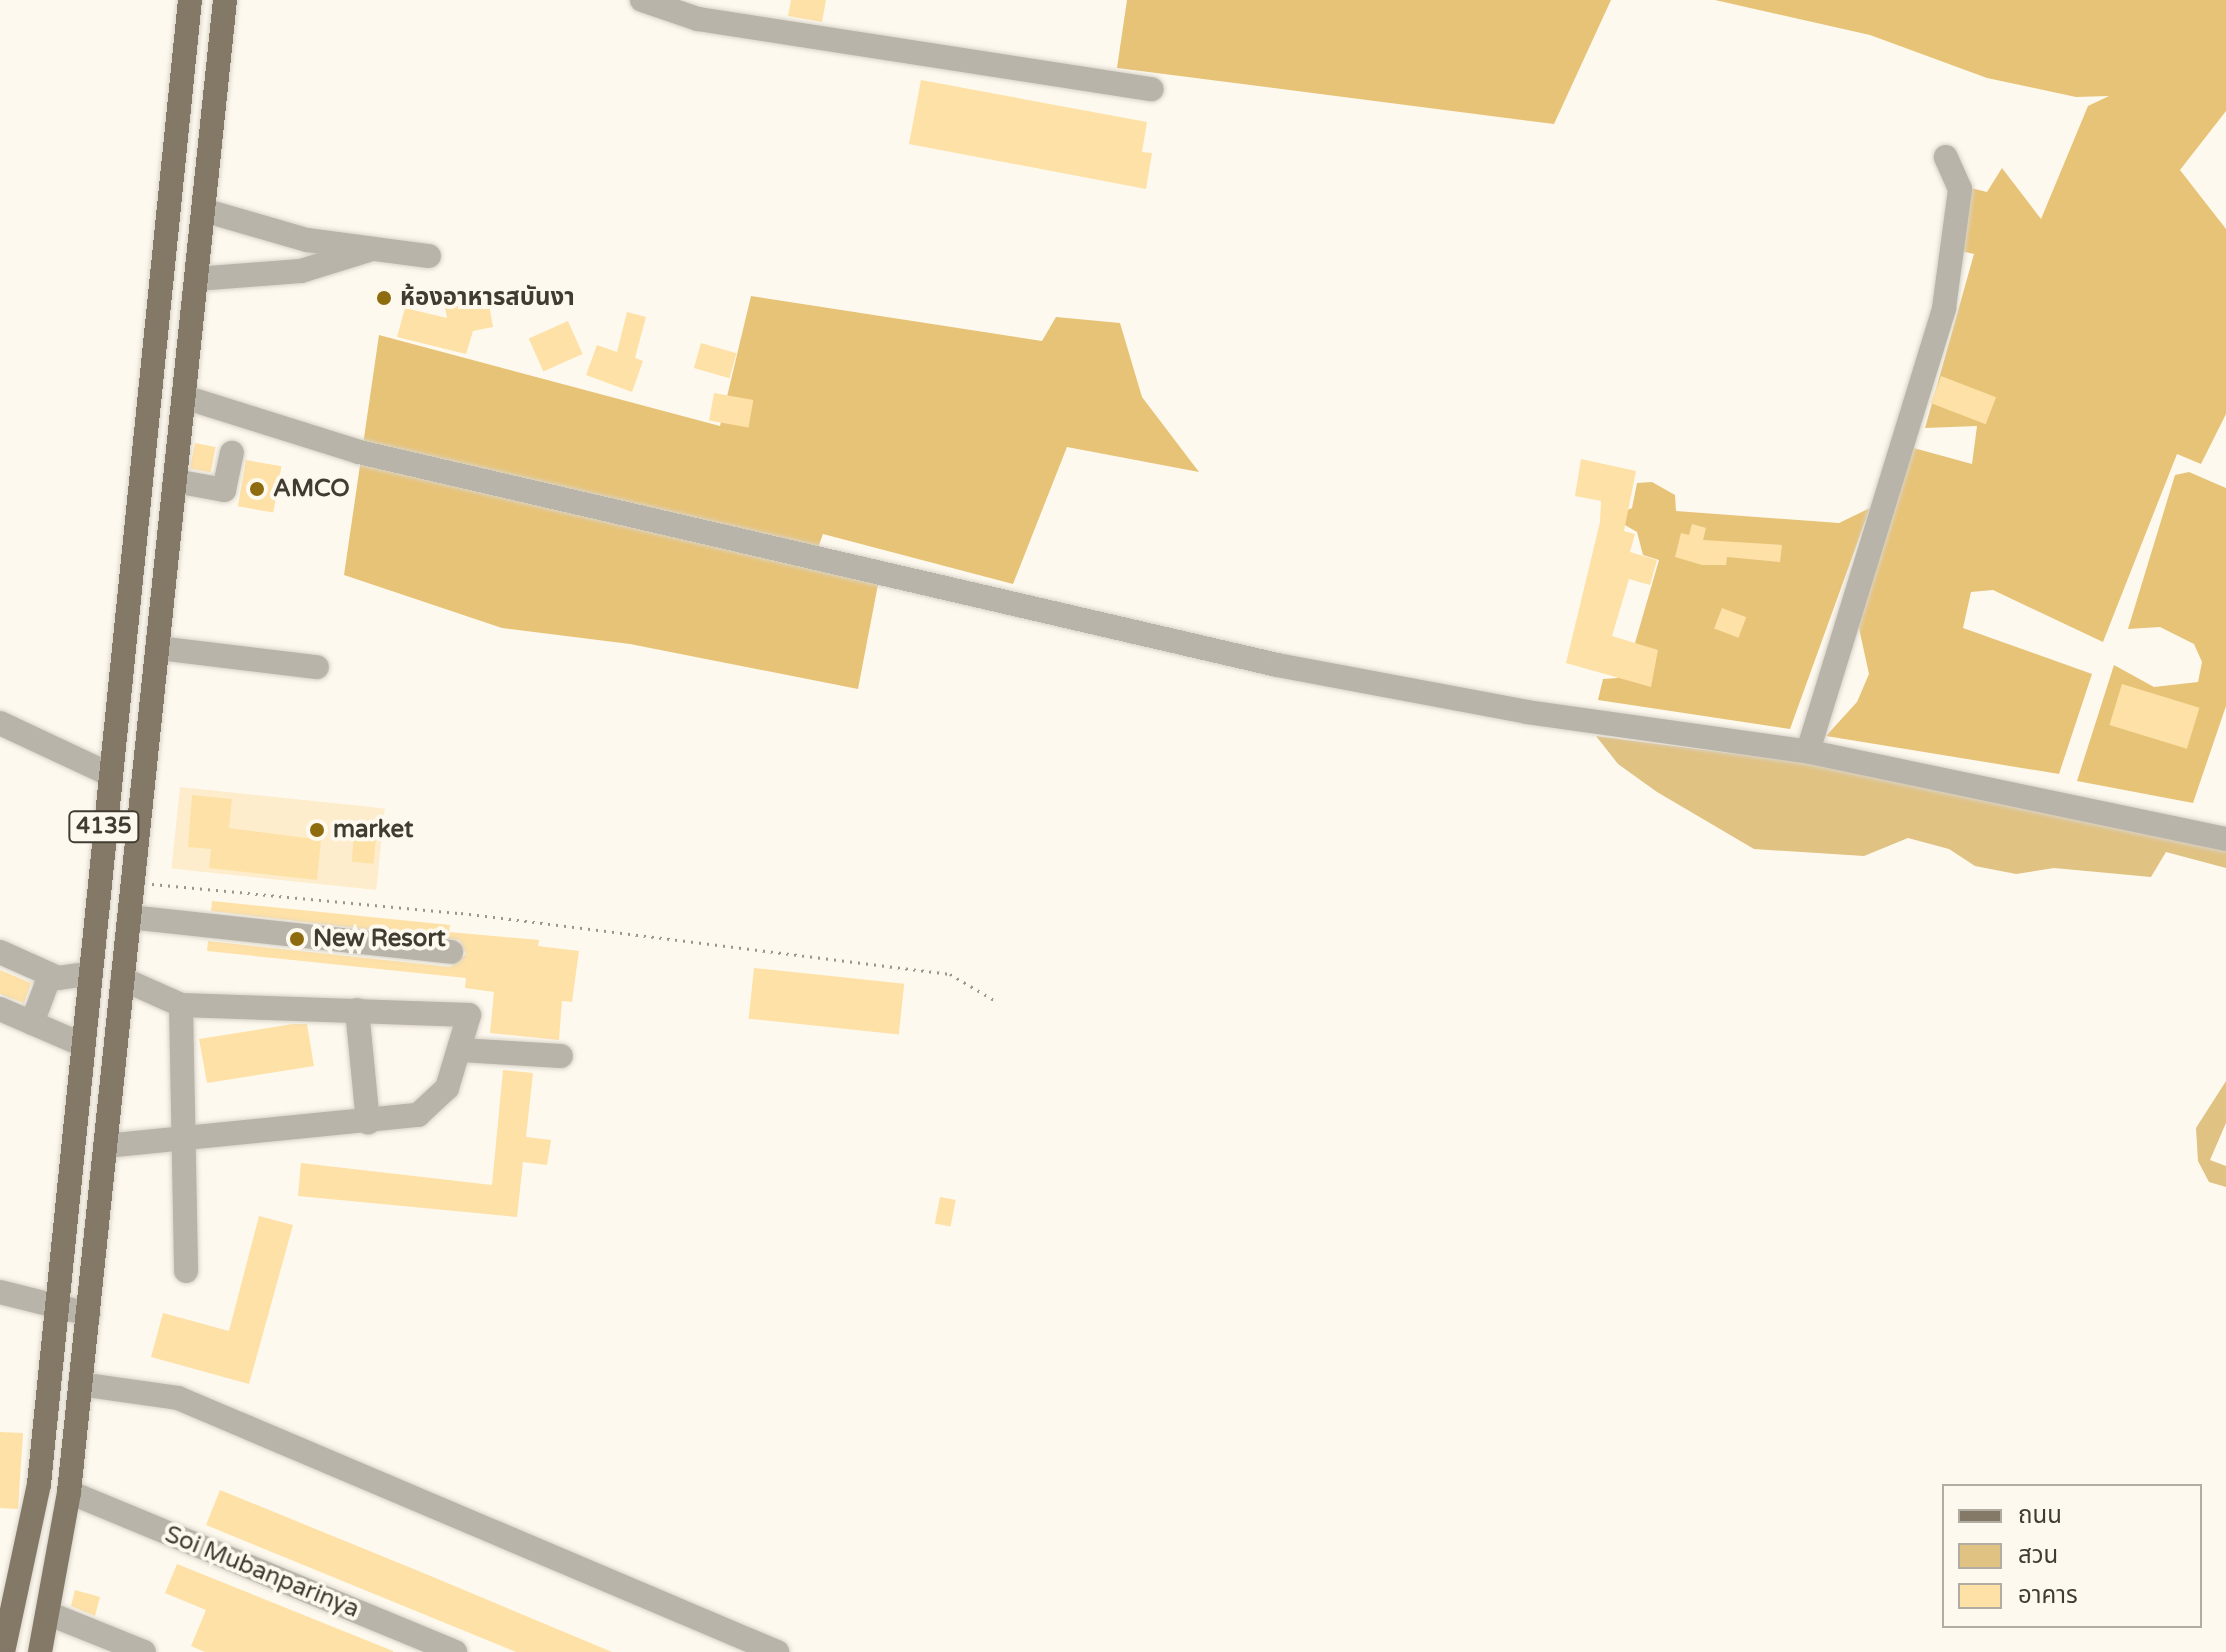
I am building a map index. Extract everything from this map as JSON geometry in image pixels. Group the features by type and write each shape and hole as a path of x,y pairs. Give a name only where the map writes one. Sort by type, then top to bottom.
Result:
{"main road":[{"name":"4135","path":"3,1652 39,1484 53,1310 190,0"},
{"name":"4135","path":"40,1652 52,1615 69,1492 225,0"}],"street":[{"path":"642,0 698,19 1152,89"},
{"path":"1808,751 1944,308 1960,189 1946,157"},
{"path":"203,210 307,240 429,256"},
{"path":"196,279 301,271 371,249"},
{"path":"184,397 359,452 1277,665 1527,712 1808,751 2226,839"},
{"path":"175,481 224,490 232,453"},
{"path":"159,648 317,667"},
{"path":"0,723 109,774"},
{"path":"130,917 451,952"},
{"path":"0,952 50,975 88,974"},
{"path":"32,1023 50,975"},
{"path":"105,1146 418,1115 436,1104 460,1050 469,1015 181,1005 123,979"},
{"path":"181,1005 186,1271"},
{"path":"0,1009 81,1044"},
{"path":"357,1010 368,1122"},
{"path":"460,1050 561,1056"},
{"path":"0,1292 53,1310 88,1314"},
{"path":"80,1384 178,1398 777,1652"},
{"name":"Soi Mubanparinya","path":"69,1492 455,1652"},
{"path":"52,1615 144,1652"}],"path":[{"path":"133,882 461,913 950,974 994,1000"}],"shaded area":[{"path":"1127,0 1611,0 1554,124 1117,68"},
{"path":"1715,0 2226,0 2226,111 2180,170 2226,229 2226,414 2201,464 2177,454 2103,642 1993,590 1971,592 1963,628 2092,674 2059,774 1826,736 1857,702 1869,674 1855,610 1910,447 1972,464 1977,426 1925,428 1974,254 1943,247 1955,184 1987,192 2002,168 2041,219 2088,106 2109,96 2076,97 1987,78 1870,35"},
{"path":"751,296 1042,341 1056,317 1120,323 1142,397 1199,472 1067,447 1013,584 823,534 815,556 880,574 858,689 630,644 502,628 344,575 379,335 720,426"},
{"path":"2189,472 2226,488 2226,706 2193,803 2077,781 2114,665 2154,687 2198,682 2202,662 2194,644 2160,627 2128,629 2175,475"},
{"path":"1652,482 1675,495 1676,511 1839,523 1870,508 1790,729 1598,700 1603,679 1617,678 1635,643 1659,560 1643,555 1637,532 1611,517 1632,508 1637,483"},
{"path":"180,787 385,809 376,890 171,869"}],"green space":[{"path":"1596,736 1823,765 2226,851 2226,868 2166,852 2151,877 2054,868 2016,874 1975,866 1949,849 1908,838 1864,856 1754,849 1657,792 1618,764"},
{"path":"2226,1081 2226,1123 2210,1160 2226,1166 2226,1187 2209,1182 2198,1161 2196,1128"}],"building":[{"path":"791,0 826,0 822,22 788,16"},
{"path":"921,80 1147,122 1142,152 1152,153 1146,189 909,144"},
{"path":"487,294 493,327 473,331 466,354 397,337 405,308 447,318 444,302"},
{"path":"627,312 646,317 635,358 643,361 632,392 586,375 597,345 617,352"},
{"path":"568,321 583,354 543,371 529,338"},
{"path":"701,343 737,353 729,378 694,368"},
{"path":"1941,376 1996,397 1986,424 1931,403"},
{"path":"714,393 753,400 749,428 709,421"},
{"path":"195,443 216,447 211,473 190,469"},
{"path":"1581,459 1636,471 1624,531 1635,534 1630,552 1657,560 1650,585 1629,579 1612,636 1658,650 1651,687 1566,663 1600,522 1601,501 1575,496"},
{"path":"246,460 281,466 273,513 238,506"},
{"path":"1692,524 1706,528 1703,540 1782,545 1780,562 1727,557 1726,565 1702,565 1675,557 1681,533 1689,535"},
{"path":"1722,608 1746,617 1738,638 1714,629"},
{"path":"2122,684 2199,708 2187,749 2109,725"},
{"path":"192,795 232,799 229,828 321,840 317,880 209,868 211,849 188,847"},
{"path":"355,824 377,826 374,864 352,862"},
{"path":"212,901 450,925 449,932 539,940 538,946 579,951 572,1002 562,1001 559,1040 490,1033 494,992 465,988 466,978 207,951 208,941 450,967 466,954 459,940 211,911"},
{"path":"754,968 904,984 899,1035 749,1019"},
{"path":"0,970 31,983 24,1003 0,994"},
{"path":"307,1024 314,1066 207,1083 199,1039"},
{"path":"503,1070 533,1073 526,1137 551,1140 547,1165 523,1162 517,1217 298,1196 301,1163 492,1185"},
{"path":"940,1197 956,1200 951,1227 935,1224"},
{"path":"259,1216 293,1225 249,1384 151,1357 163,1313 229,1331"},
{"path":"0,1432 23,1433 18,1509 0,1508"},
{"path":"220,1490 612,1652 516,1652 206,1525"},
{"path":"177,1564 393,1652 205,1652 191,1646 206,1610 165,1593"},
{"path":"75,1590 100,1597 95,1616 71,1606"}],"place":[{"name":"ห้องอาหารสบันงา","path":"384,298"},
{"name":"AMCO","path":"257,489"},
{"name":"market","path":"317,830"},
{"name":"New Resort","path":"297,939"}]}
